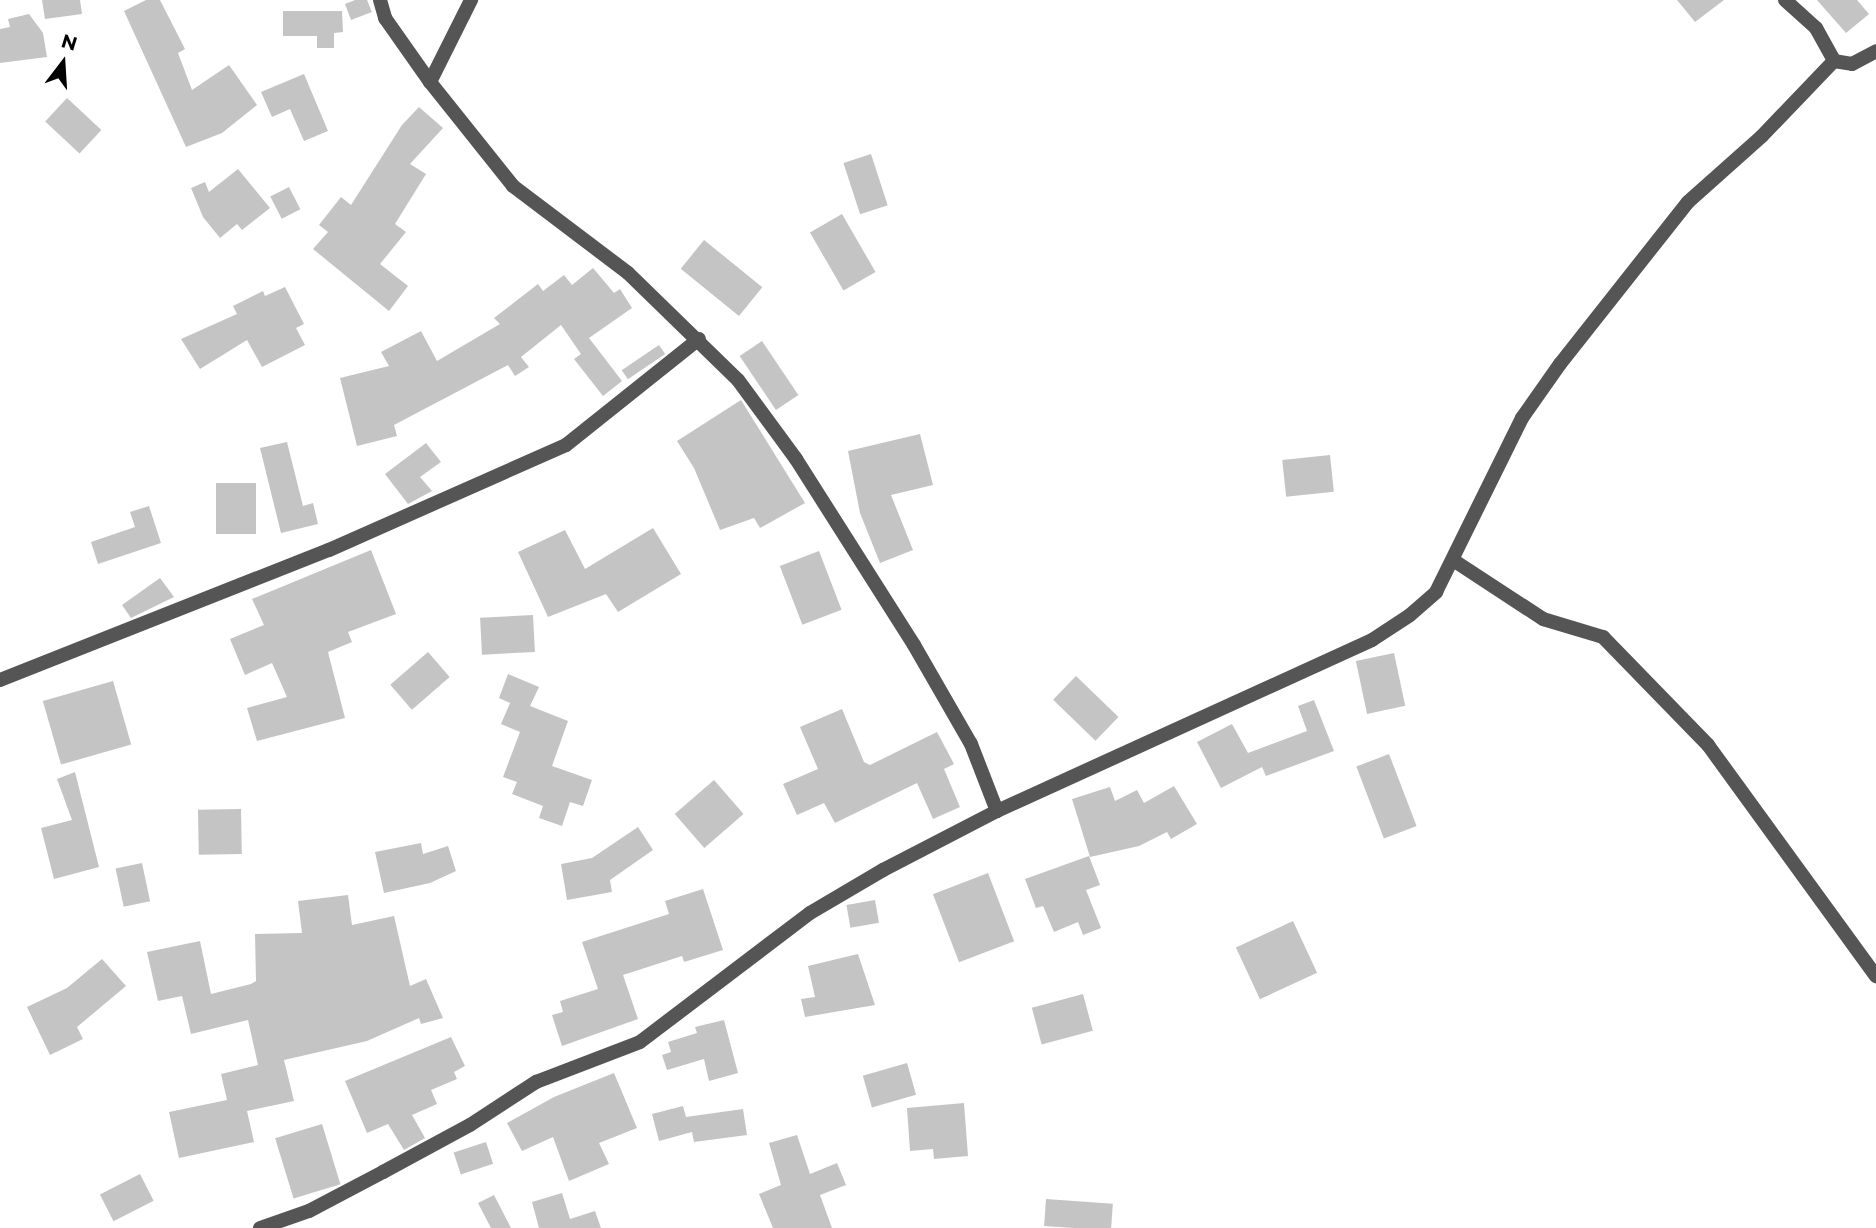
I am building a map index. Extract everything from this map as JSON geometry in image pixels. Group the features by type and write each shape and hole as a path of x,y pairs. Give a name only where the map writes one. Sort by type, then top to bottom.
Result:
{"street":[{"path":"380,0 385,18 430,82 513,186 620,266 699,339 738,380 796,458 914,645 971,744 998,811"},
{"path":"430,82 471,0"},
{"path":"1784,0 1816,28 1834,61"},
{"path":"1834,61 1852,64 1876,51"},
{"path":"260,1228 309,1211 383,1172 470,1125 536,1082 640,1042 810,913 998,811 1372,640 1436,592 1522,418 1560,364 1688,202 1762,136 1834,61"},
{"path":"0,680 329,550 566,445 699,339"},
{"path":"1453,560 1542,619 1603,637 1708,745 1876,976"}],"building":[{"path":"42,0 80,0 82,14 45,19"},
{"path":"146,0 160,0 185,49 178,53 192,90 229,65 257,105 222,133 186,147 124,11"},
{"path":"355,0 367,0 372,12 351,20 345,4"},
{"path":"1677,0 1724,0 1695,22"},
{"path":"1817,0 1857,0 1869,14 1846,33"},
{"path":"283,11 342,11 343,32 334,33 334,48 317,48 317,36 283,36"},
{"path":"29,14 43,33 47,57 0,63 0,29 10,27 8,19"},
{"path":"304,74 328,131 304,141 290,109 272,117 261,92"},
{"path":"67,98 101,130 80,153 45,121"},
{"path":"419,107 443,128 410,164 426,174 395,224 406,232 380,264 408,286 389,311 313,249 328,232 319,225 341,197 351,205 402,125"},
{"path":"871,154 888,205 860,214 843,163"},
{"path":"238,169 270,208 242,230 237,224 220,238 203,217 191,188 205,182 209,192"},
{"path":"289,187 300,209 282,219 270,197"},
{"path":"842,214 876,272 843,291 810,232"},
{"path":"704,240 762,287 739,316 681,269"},
{"path":"593,268 614,293 620,289 632,308 589,338 622,381 603,396 574,359 581,354 561,325 521,357 529,367 515,376 508,365 394,425 397,436 357,446 340,378 389,366 381,352 421,331 437,361 500,324 494,318 538,284 543,291 564,275 572,285"},
{"path":"285,287 304,324 296,328 305,345 262,367 247,340 200,369 181,339 237,314 233,306 263,291 265,296"},
{"path":"762,341 798,395 776,410 740,356"},
{"path":"659,345 665,354 628,379 622,370"},
{"path":"741,400 805,503 760,528 754,518 720,530 694,468 677,441"},
{"path":"920,434 933,485 891,495 913,550 880,563 860,513 848,451"},
{"path":"287,442 303,506 313,503 318,524 281,533 260,448"},
{"path":"426,443 441,462 420,477 432,491 408,504 385,474"},
{"path":"1330,455 1334,492 1286,497 1282,460"},
{"path":"216,483 256,483 256,534 216,534"},
{"path":"149,506 161,543 98,564 91,542 135,527 130,512"},
{"path":"653,528 681,574 618,612 606,594 548,617 518,552 565,530 585,569"},
{"path":"371,550 396,614 348,632 352,642 328,652 345,718 257,741 247,708 287,697 272,663 245,675 230,639 264,625 252,599"},
{"path":"819,551 842,610 802,625 780,566"},
{"path":"160,578 174,597 131,618 122,605"},
{"path":"533,615 535,652 482,655 480,618"},
{"path":"428,652 450,677 412,710 390,685"},
{"path":"1394,653 1405,706 1367,714 1356,661"},
{"path":"508,674 539,687 530,706 568,721 552,766 592,780 583,806 570,802 562,826 539,818 543,806 512,794 517,782 503,777 520,732 501,724 510,703 499,698"},
{"path":"1076,676 1118,717 1096,741 1053,700"},
{"path":"113,681 131,744 61,765 43,701"},
{"path":"1314,700 1334,751 1266,776 1262,767 1221,788 1197,742 1232,724 1248,753 1307,731 1298,706"},
{"path":"842,709 864,762 870,765 937,732 954,764 944,769 960,807 933,819 917,783 835,823 824,803 797,815 783,784 818,769 800,727"},
{"path":"1389,754 1417,826 1384,838 1356,767"},
{"path":"75,772 99,867 54,879 41,828 72,820 57,779"},
{"path":"714,780 744,814 704,848 675,814"},
{"path":"1174,786 1197,824 1171,839 1167,832 1139,846 1090,857 1072,799 1110,787 1115,801 1137,790 1144,803"},
{"path":"241,809 242,854 199,855 198,810"},
{"path":"638,827 653,850 610,880 612,892 567,900 561,864 592,858"},
{"path":"421,843 423,854 448,846 456,871 430,883 384,893 375,852"},
{"path":"1089,856 1100,885 1086,890 1101,928 1083,935 1078,922 1054,932 1043,906 1036,908 1025,879"},
{"path":"142,863 150,901 124,907 116,869"},
{"path":"988,873 1014,941 959,962 933,894"},
{"path":"703,889 723,950 684,962 682,956 623,975 638,1019 562,1046 552,1015 563,1012 560,1001 598,989 582,942 669,914 665,901"},
{"path":"348,895 352,925 394,916 410,986 426,979 443,1018 421,1024 419,1018 367,1041 284,1060 294,1101 247,1111 254,1142 179,1158 169,1112 227,1100 221,1074 258,1065 248,1020 191,1034 182,996 158,1001 147,952 200,941 211,994 251,984 256,981 255,934 302,933 298,901"},
{"path":"875,900 879,923 850,928 846,905"},
{"path":"1293,921 1317,973 1260,999 1236,948"},
{"path":"858,954 875,1005 805,1017 801,999 815,997 808,966"},
{"path":"102,959 126,986 77,1027 83,1039 50,1055 27,1007 67,988"},
{"path":"1083,994 1093,1031 1042,1044 1032,1008"},
{"path":"724,1020 738,1073 709,1081 704,1059 667,1070 662,1055 671,1052 668,1042 697,1033 695,1027"},
{"path":"451,1037 465,1066 454,1072 457,1079 431,1090 437,1104 412,1115 425,1138 404,1150 388,1124 367,1133 345,1081"},
{"path":"907,1063 916,1095 872,1107 863,1076"},
{"path":"614,1073 637,1128 599,1143 609,1164 569,1181 553,1137 522,1151 507,1123 554,1097"},
{"path":"964,1103 968,1156 934,1159 933,1149 910,1151 907,1108"},
{"path":"683,1106 686,1117 743,1109 747,1135 694,1142 692,1132 659,1141 652,1114"},
{"path":"322,1124 340,1184 294,1199 275,1138"},
{"path":"797,1135 810,1174 837,1163 846,1185 820,1195 832,1228 773,1228 759,1194 781,1185 769,1143"},
{"path":"486,1142 493,1164 461,1174 454,1153"},
{"path":"140,1174 154,1201 114,1221 100,1194"},
{"path":"562,1193 570,1219 595,1211 601,1228 539,1228 532,1202"},
{"path":"494,1195 511,1228 491,1228 478,1203"},
{"path":"1046,1199 1113,1204 1111,1228 1044,1226"}]}
